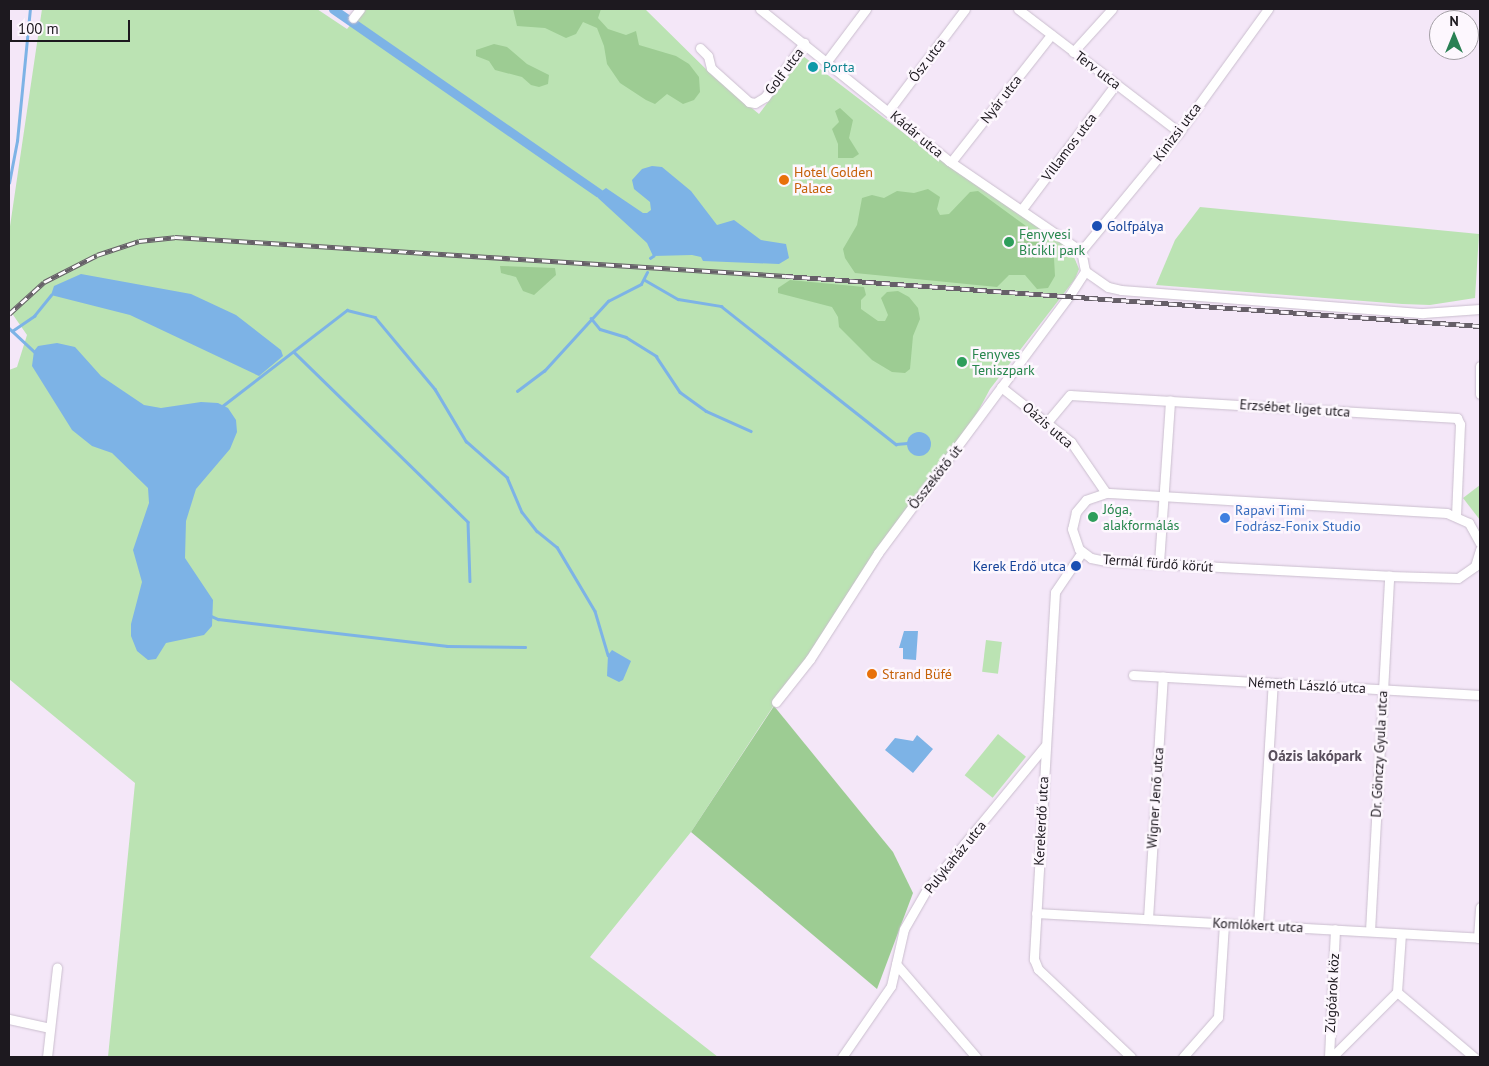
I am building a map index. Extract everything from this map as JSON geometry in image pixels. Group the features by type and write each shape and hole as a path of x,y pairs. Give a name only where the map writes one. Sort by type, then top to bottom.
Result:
{"street":[{"path":"353,18 360,9"},
{"name":"Kádár utca","path":"761,9 889,110 951,162 1081,251"},
{"path":"827,61 866,9"},
{"name":"Ősz utca","path":"889,110 965,9"},
{"name":"Terv utca","path":"1018,9 1179,132"},
{"path":"1073,52 1112,9"},
{"name":"Kinizsi utca","path":"1081,251 1179,132 1262,11"},
{"name":"Nyár utca","path":"951,162 1051,35"},
{"name":"Golf utca","path":"700,48 708,56 712,68 749,102 755,103 765,97 804,43"},
{"name":"Villamos utca","path":"1022,209 1116,84"},
{"path":"1081,251 1085,272 1108,287 1121,290 1423,313 1480,309"},
{"name":"Összekötő út","path":"776,702 810,659 871,562 1085,272"},
{"path":"1480,366 1480,394"},
{"name":"Oázis utca","path":"1001,387 1048,421 1071,442 1106,493"},
{"name":"Erzsébet liget utca","path":"1048,421 1070,395 1457,418 1460,424 1456,515"},
{"path":"1159,563 1170,400"},
{"path":"1082,552 1073,540 1074,517 1086,500 1106,493 1456,515 1469,523 1480,543"},
{"name":"Termál fürdő körút","path":"1082,552 1105,561 1458,578 1475,566 1480,550"},
{"name":"Kerekerdő utca","path":"1082,552 1055,592 1033,946 1038,968 1132,1057"},
{"name":"Dr. Gönczy Gyula utca","path":"1370,931 1389,576"},
{"name":"Németh László utca","path":"1133,675 1480,695"},
{"name":"Wigner Jenő utca","path":"1148,919 1163,676"},
{"path":"1258,925 1273,683"},
{"name":"Pulykaház utca","path":"842,1057 882,1002 896,964 904,929 927,889 1045,746"},
{"path":"1479,938 1480,907"},
{"name":"Komlókert utca","path":"1036,913 1479,938"},
{"path":"1183,1057 1218,1017 1224,923"},
{"name":"Zúgóárok köz","path":"1330,1057 1335,929"},
{"path":"1330,1057 1397,992 1401,934"},
{"path":"896,964 970,1055"},
{"path":"47,1057 57,968"},
{"path":"1397,992 1474,1057"},
{"path":"9,1019 50,1028"}],"green space":[{"path":"42,9 317,9 347,29 364,9 645,9 714,77 759,114 803,56 922,147 1071,250 1079,269 1075,279 990,389 961,443 776,702 691,832 590,957 718,1057 108,1057 135,783 9,679 9,370 17,367 27,335 9,309 9,233"},
{"path":"513,9 601,9 598,18 608,29 626,35 636,31 639,45 676,56 689,64 699,77 700,92 694,100 683,104 667,94 655,104 620,83 607,64 604,46 597,28 583,22 576,34 566,38 545,28 517,26"},
{"path":"494,44 507,47 527,64 549,75 548,84 539,87 531,85 522,77 495,70 489,61 476,56 476,50"},
{"path":"840,108 853,120 849,138 859,154 853,158 838,158 838,144 832,129 839,122 835,111"},
{"path":"928,189 940,197 937,209 940,215 949,214 970,192 978,191 1041,237 1050,246 1054,258 1055,276 1048,288 1037,289 1025,275 1009,275 997,287 855,273 845,258 843,249 857,225 862,198 872,195 884,198 897,191 914,193"},
{"path":"1200,207 1479,234 1475,298 1430,305 1402,304 1156,285 1175,240"},
{"path":"500,266 555,268 556,275 534,295 523,291 516,277 501,273"},
{"path":"790,280 864,287 866,295 861,300 861,309 878,321 885,321 888,315 881,298 887,292 898,291 909,297 918,308 920,319 913,336 910,369 905,373 892,372 872,360 839,327 838,317 832,307 778,293 778,288"},
{"path":"1480,485 1480,520 1463,498"},
{"path":"986,640 1002,642 998,674 982,672"},
{"path":"774,706 893,852 913,893 877,989 691,832"},
{"path":"998,734 1026,757 993,798 965,775"}],"water":[{"path":"652,166 662,167 691,191 717,225 734,220 761,240 786,244 789,258 779,264 703,261 701,257 692,255 653,256 647,243 598,198 599,193 606,188 643,213 647,213 651,210 650,202 634,189 632,180 642,169"},
{"path":"81,274 191,294 236,315 281,350 283,356 259,376 130,315 51,295 54,286"},
{"path":"57,343 75,347 101,376 144,405 161,408 201,402 218,403 228,408 236,420 237,432 230,449 196,489 186,521 185,558 213,600 212,626 204,635 166,643 156,659 148,660 137,651 131,636 131,624 142,582 133,550 149,503 148,488 112,453 92,446 72,430 32,366 34,351 38,346"},
{"path":"919,432 928,435 931,444 928,453 919,456 910,453 907,444 910,435"},
{"path":"904,631 918,631 916,660 903,659 903,648 899,648"},
{"path":"612,650 631,661 623,680 619,682 607,676 608,655"},
{"path":"917,735 933,749 913,773 885,750 895,738 913,741"}],"waterway":[{"path":"9,183 17,141 30,9"},
{"path":"333,9 599,193"},
{"path":"517,391 544,371 608,301 641,284 647,272"},
{"path":"645,280 678,299 721,306 896,444 907,443"},
{"path":"12,331 34,316 51,295"},
{"path":"221,407 347,310 375,317 435,389 466,441 507,477 522,512 537,531 557,547 595,611 608,655"},
{"path":"591,318 600,329 626,337 656,356 680,392 706,411 751,431"},
{"path":"9,328 35,352"},
{"path":"294,352 468,522 470,581"},
{"path":"211,616 218,619 447,646 525,647"}],"railway":[{"path":"9,314 44,282 97,255 139,241 175,237 786,276 1480,326"}],"place":[{"name":"Porta","path":"813,67"},
{"name":"Hotel Golden Palace","path":"784,180"},
{"name":"Golfpálya","path":"1097,226"},
{"name":"Fenyvesi Bicikli park","path":"1009,242"},
{"name":"Fenyves Teniszpark","path":"962,362"},
{"name":"Jóga, alakformálás","path":"1093,517"},
{"name":"Rapavi Timi Fodrász-Fonix Studio","path":"1225,518"},
{"name":"Kerek Erdő utca","path":"1076,566"},
{"name":"Strand Büfé","path":"872,674"}],"district":[{"name":"Oázis lakópark","path":"1315,756"}]}
